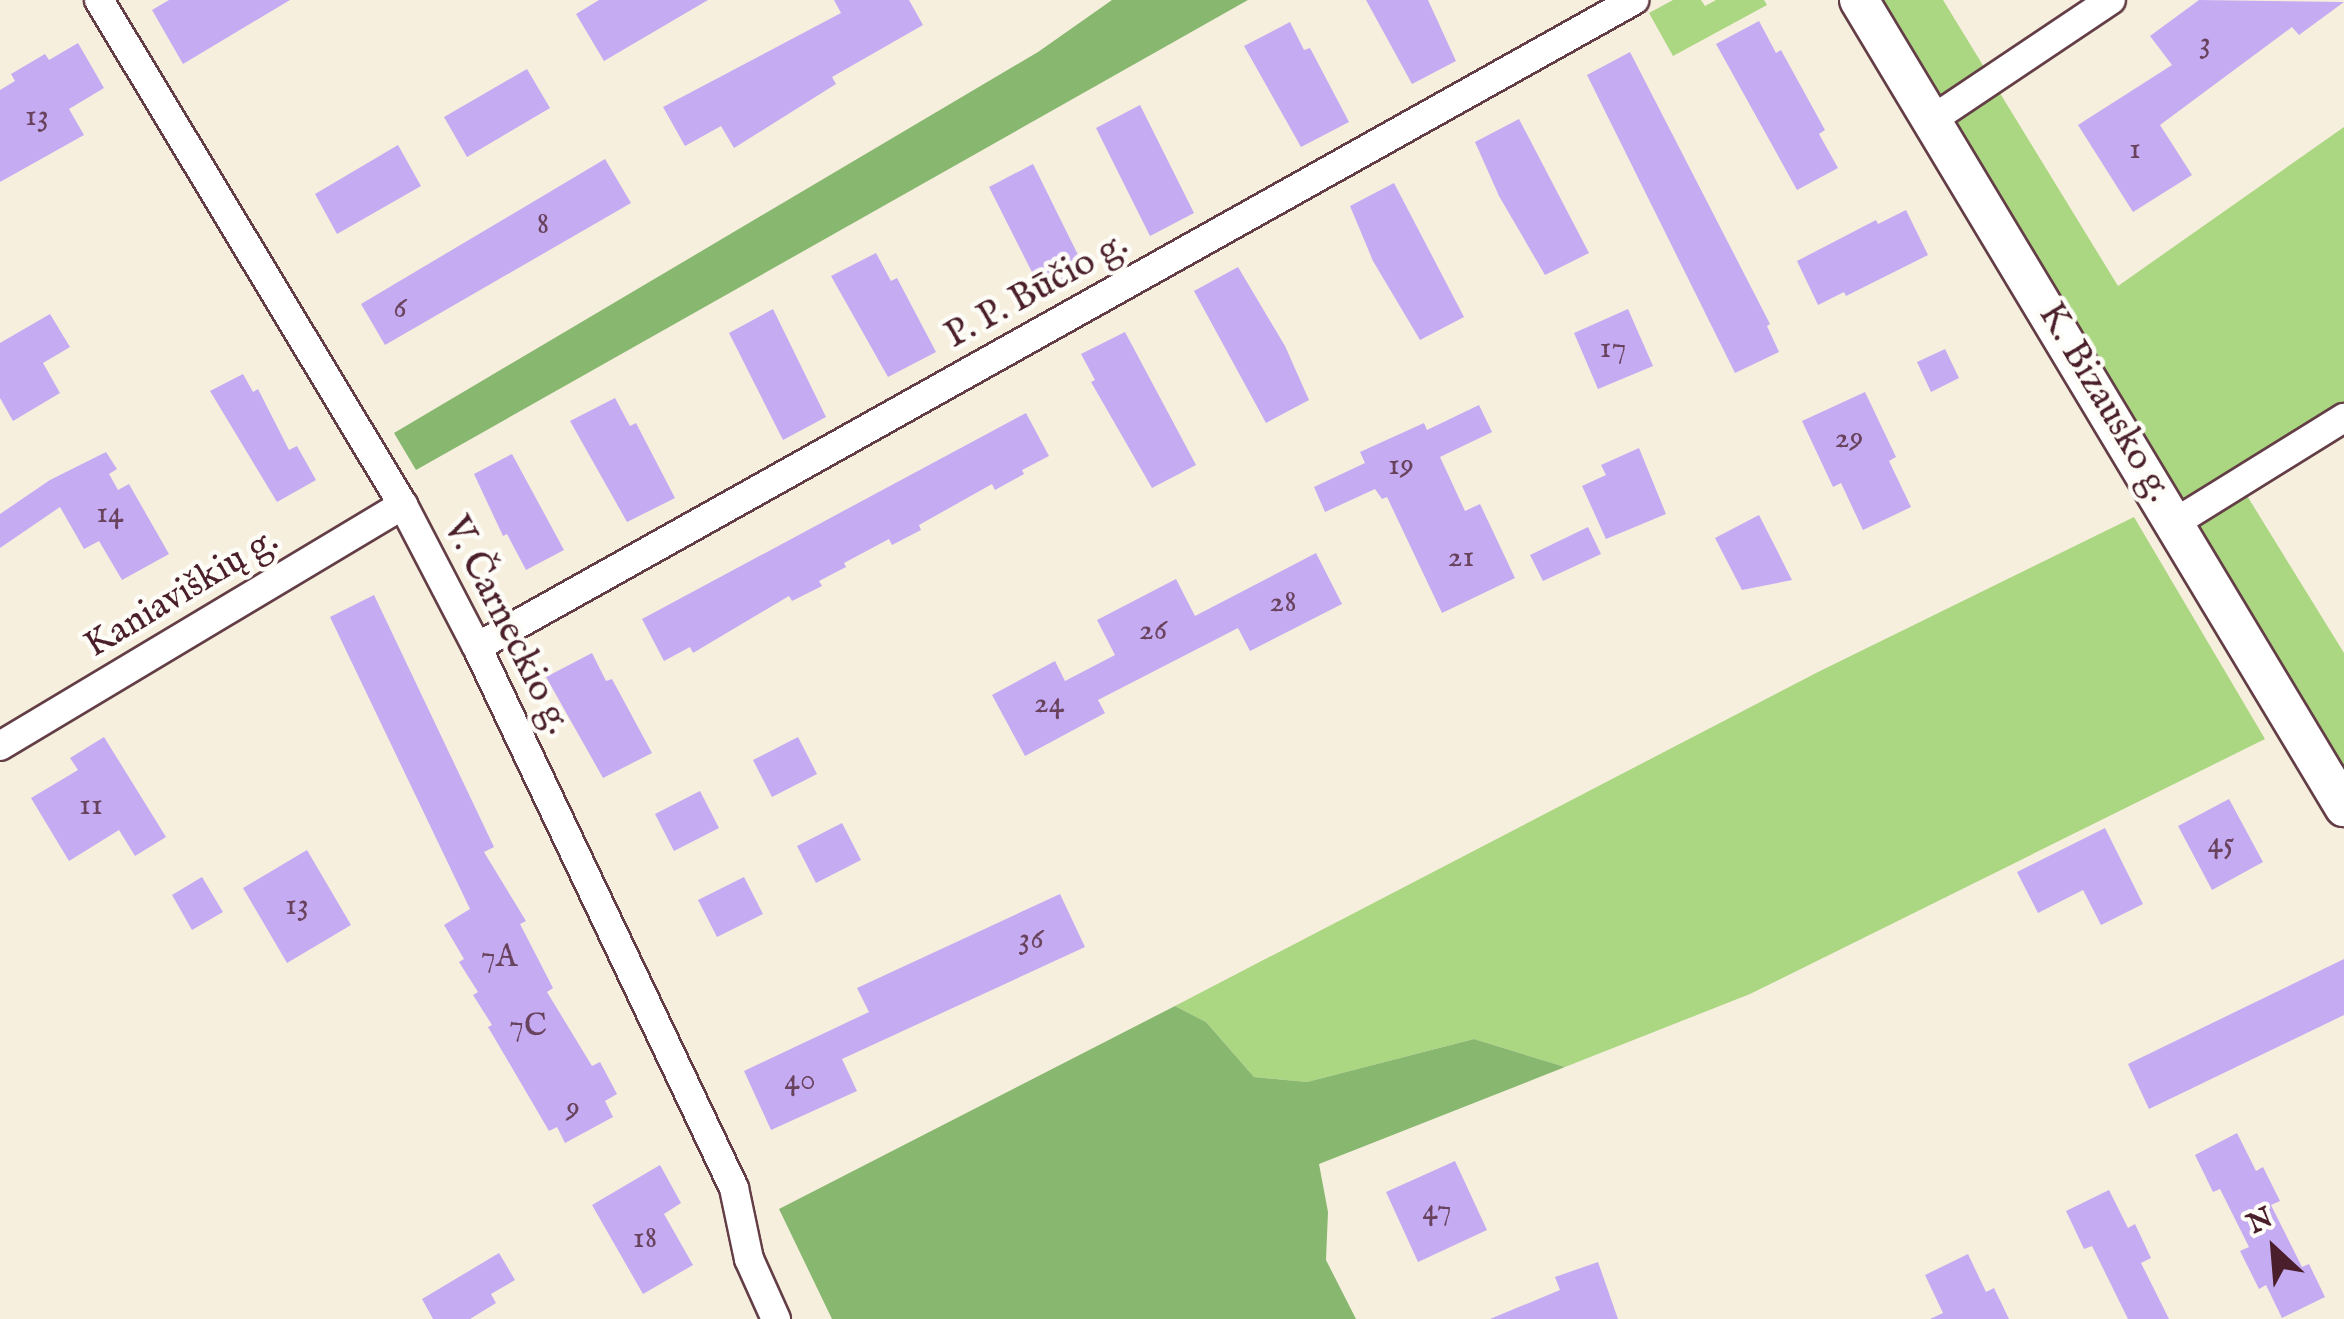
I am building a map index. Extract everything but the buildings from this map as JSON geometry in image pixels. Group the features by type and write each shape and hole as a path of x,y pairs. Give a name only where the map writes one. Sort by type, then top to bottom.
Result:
{"street":[{"name":"V. Čarneckio g.","path":"100,0 402,506 477,647 734,1188 764,1315"},
{"name":"P. P. Būčio g.","path":"477,647 1634,0"},
{"name":"K. Bizausko g.","path":"1860,0 2344,808"},
{"path":"1934,119 2111,0"},
{"path":"2176,522 2344,418"},
{"name":"Kaniaviškių g.","path":"0,746 402,506"}],"green space":[{"path":"1112,0 1248,0 416,470 394,433 1038,52"},
{"path":"1673,0 1701,0 1705,6 1716,0 1764,0 1767,5 1673,56 1649,13"},
{"path":"1877,0 1943,0 2118,286 2344,127 2344,433 2328,411 2233,473 2344,653 2344,782 2207,542"},
{"path":"2134,517 2265,739 1750,994 1565,1067 1474,1039 1307,1082 1254,1077 1206,1022 1175,1006 1818,672"},
{"path":"1175,1006 1206,1022 1254,1077 1307,1082 1474,1039 1565,1067 1319,1164 1328,1212 1326,1260 1356,1319 832,1319 779,1209"}]}
